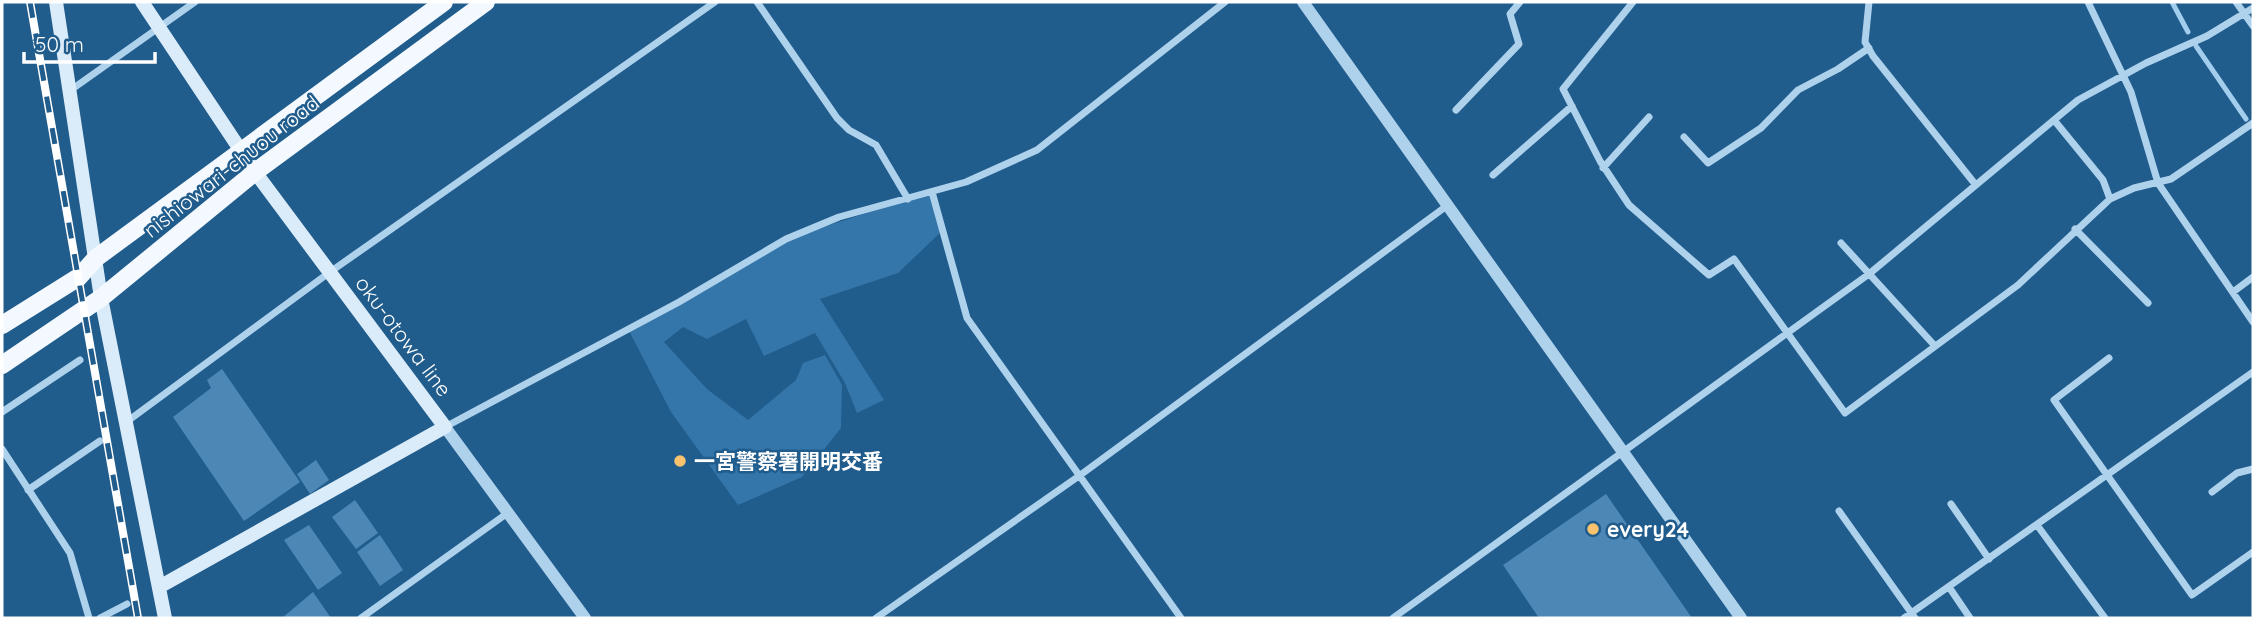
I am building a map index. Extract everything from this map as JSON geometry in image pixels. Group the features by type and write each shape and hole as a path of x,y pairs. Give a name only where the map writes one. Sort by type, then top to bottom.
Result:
{"main road":[{"path":"56,2 101,298 165,618"},
{"name":"oku-otowa line","path":"142,2 255,172 445,427 159,587"},
{"name":"nishiowari-chuou road","path":"2,325 79,277 96,258 444,2"},
{"name":"nishiowari-chuou road","path":"2,365 101,298 255,172 486,2"}],"street":[{"path":"68,92 195,2"},
{"path":"124,423 330,272 715,2"},
{"path":"757,2 837,118 849,130 876,145 908,199"},
{"path":"585,618 445,427 679,302 786,239 839,217 966,182 1037,150 1225,2"},
{"path":"1303,2 1741,618"},
{"path":"1456,110 1519,44 1510,14 1521,2"},
{"path":"1633,2 1563,89 1603,168 1629,205 1709,275 1734,259 1845,413 2018,285 2110,199 2134,188 2171,179 2253,123"},
{"path":"1869,2 1865,41 1868,48 1975,184"},
{"path":"2088,2 2124,74 2143,127 2158,183 2253,322"},
{"path":"2236,2 2253,26"},
{"path":"1393,618 1869,274 2078,100 2124,74 2207,36 2253,8"},
{"path":"1684,137 1708,163 1762,128 1798,90 1868,48"},
{"path":"1493,175 1572,106"},
{"path":"1603,168 1649,117"},
{"path":"2054,120 2103,180 2110,199"},
{"path":"932,192 967,318 1181,618"},
{"path":"876,618 1079,476 1449,204"},
{"path":"2076,229 2148,303"},
{"path":"1841,243 1934,346"},
{"path":"2233,292 2253,277"},
{"path":"2109,358 2054,400 2192,595 2253,552"},
{"path":"2,412 80,360"},
{"path":"1904,618 1913,616 1949,587 2253,372"},
{"path":"28,490 100,441"},
{"path":"2,449 70,553 89,618"},
{"path":"2212,492 2237,473 2253,469"},
{"path":"1951,504 1989,559"},
{"path":"1839,511 1913,616"},
{"path":"361,618 509,512"},
{"path":"2037,525 2105,618"},
{"path":"1949,587 1970,618"},
{"path":"100,618 128,604"}],"shaded area":[{"path":"932,192 942,231 898,273 820,299 884,400 857,413 845,383 815,333 764,356 746,319 707,339 683,327 664,342 707,389 748,420 796,380 803,363 825,355 842,385 841,428 802,477 738,505 671,412 628,329 786,239"}],"building":[{"path":"222,369 300,482 244,521 173,417 211,388 207,380"},
{"path":"316,460 329,480 310,494 297,474"},
{"name":"every24","path":"1606,494 1692,618 1539,618 1503,565"},
{"path":"355,500 378,533 356,549 332,517"},
{"path":"309,525 342,573 318,590 284,540"},
{"path":"380,535 403,570 380,586 357,552"},
{"path":"313,592 331,618 282,618"}],"waterway":[{"path":"2172,2 2188,32"},
{"path":"2196,46 2246,119"}],"railway":[{"path":"30,2 138,618"}],"place":[{"name":"一宮警察署開明交番","path":"680,461"},
{"name":"every24","path":"1593,529"}]}
